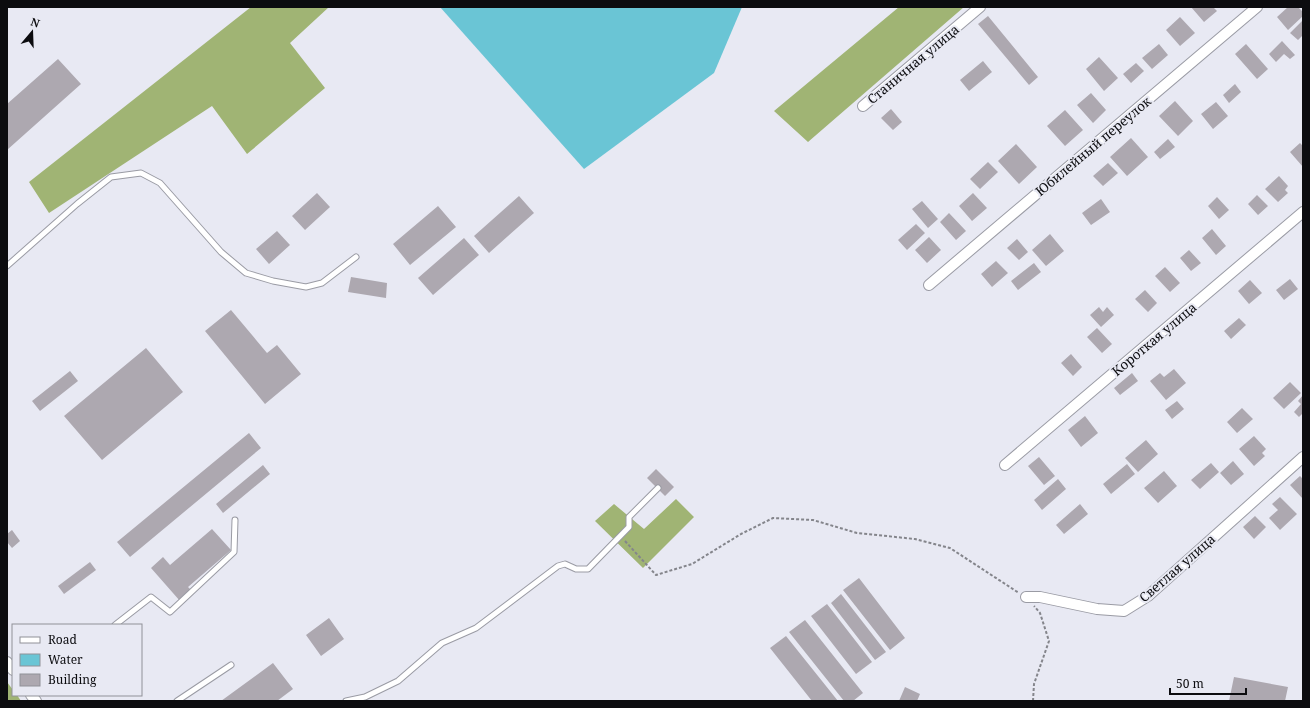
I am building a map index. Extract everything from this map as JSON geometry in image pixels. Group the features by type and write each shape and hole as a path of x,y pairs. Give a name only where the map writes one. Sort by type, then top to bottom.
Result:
{"street":[{"name":"Станичная улица","path":"863,106 980,7"},
{"name":"Юбилейный переулок","path":"929,285 1257,7"},
{"name":"Короткая улица","path":"1006,465 1303,212"},
{"name":"Светлая улица","path":"1026,597 1040,597 1097,610 1124,611 1148,596 1303,457"}],"lane":[{"path":"7,266 77,204 111,177 140,173 160,183 221,252 246,274 306,287 322,283 356,257"},
{"path":"346,701 366,698 398,681 442,644 476,628 558,566 565,564 576,569 588,569 629,527 629,517 658,488"},
{"path":"116,624 151,596 170,612 234,552 235,520"},
{"path":"177,701 231,665"}],"path":[{"path":"620,536 656,575 692,564 741,534 773,518 813,520 857,533 916,539 950,548 1026,597 1040,613 1049,641 1034,684 1033,701"}],"green space":[{"path":"251,7 329,7 290,43 325,88 247,154 212,106 49,213 29,182"},
{"path":"899,7 964,7 808,142 774,111"},
{"path":"676,499 694,517 643,568 595,521 614,504 644,529"},
{"path":"7,682 12,689 12,696 18,696 21,701 7,701"}],"water":[{"path":"440,7 742,7 714,73 584,169"}],"building":[{"path":"1191,7 1213,7 1217,11 1204,22"},
{"path":"1288,7 1298,7 1303,12 1303,16 1288,30 1277,17"},
{"path":"988,16 1038,77 1029,85 978,24"},
{"path":"1180,17 1195,33 1180,46 1166,30"},
{"path":"1303,20 1303,35 1298,40 1290,33"},
{"path":"1282,41 1295,55 1290,59 1284,54 1276,62 1269,54"},
{"path":"1159,44 1168,55 1152,69 1142,58"},
{"path":"1246,44 1268,69 1257,79 1235,54"},
{"path":"1099,57 1118,78 1104,91 1086,69"},
{"path":"58,59 81,84 7,150 7,104"},
{"path":"983,61 992,72 969,91 960,80"},
{"path":"1136,63 1144,71 1131,83 1123,74"},
{"path":"1235,84 1241,92 1229,103 1223,95"},
{"path":"1091,93 1106,110 1093,123 1077,105"},
{"path":"1175,101 1193,121 1178,136 1159,116"},
{"path":"1216,102 1228,116 1213,129 1201,114"},
{"path":"891,109 902,122 893,130 881,118"},
{"path":"1065,110 1083,130 1065,146 1047,126"},
{"path":"1131,138 1148,157 1127,176 1110,157"},
{"path":"1168,139 1175,147 1160,159 1154,152"},
{"path":"1300,143 1303,146 1303,167 1290,152"},
{"path":"1016,144 1037,167 1019,184 998,161"},
{"path":"988,162 998,172 980,189 970,179"},
{"path":"1108,163 1118,173 1103,186 1093,176"},
{"path":"1279,176 1288,186 1285,190 1288,193 1278,202 1265,189"},
{"path":"317,193 330,207 305,230 292,216"},
{"path":"973,193 987,208 972,221 959,206"},
{"path":"1257,195 1268,206 1258,215 1248,204"},
{"path":"519,196 534,213 489,253 474,236"},
{"path":"1217,197 1229,210 1219,219 1208,206"},
{"path":"1101,199 1110,212 1091,225 1082,213"},
{"path":"922,201 938,219 928,228 912,209"},
{"path":"438,206 456,227 410,265 393,244"},
{"path":"949,213 966,231 956,240 940,222"},
{"path":"916,224 925,233 907,250 898,240"},
{"path":"1212,229 1226,246 1216,255 1202,238"},
{"path":"277,231 290,245 269,264 256,249"},
{"path":"1050,234 1064,251 1046,266 1032,250"},
{"path":"929,237 941,250 927,263 915,250"},
{"path":"464,238 479,255 433,295 418,278"},
{"path":"1017,239 1028,252 1019,260 1007,248"},
{"path":"1189,250 1201,263 1191,271 1180,258"},
{"path":"996,261 1008,273 992,287 981,274"},
{"path":"1034,263 1041,272 1018,290 1011,281"},
{"path":"1165,267 1180,283 1170,292 1155,276"},
{"path":"351,277 387,283 386,298 348,292"},
{"path":"1290,279 1298,289 1284,300 1276,290"},
{"path":"1250,280 1262,293 1249,304 1238,291"},
{"path":"1145,290 1157,303 1148,312 1135,299"},
{"path":"1099,307 1103,312 1107,307 1114,315 1101,327 1090,315"},
{"path":"231,310 267,353 277,345 301,374 265,404 205,331"},
{"path":"1239,318 1246,325 1231,339 1224,331"},
{"path":"1097,328 1112,344 1102,353 1087,337"},
{"path":"146,348 183,392 102,460 64,416"},
{"path":"1071,354 1082,367 1073,376 1061,363"},
{"path":"1174,369 1186,383 1166,400 1150,381 1160,373 1164,377"},
{"path":"70,371 78,381 40,411 32,401"},
{"path":"1132,373 1138,381 1120,395 1114,388"},
{"path":"1290,382 1301,393 1284,409 1273,398"},
{"path":"1303,395 1303,413 1299,417 1294,412 1301,404 1298,401"},
{"path":"1177,401 1184,409 1172,419 1165,410"},
{"path":"1242,408 1253,419 1237,433 1227,422"},
{"path":"1085,416 1098,433 1081,447 1068,430"},
{"path":"249,433 261,448 130,557 117,542"},
{"path":"1254,436 1266,449 1262,453 1265,456 1254,466 1239,449"},
{"path":"1146,440 1158,454 1138,472 1125,458"},
{"path":"1039,457 1055,476 1044,485 1028,466"},
{"path":"1233,461 1244,474 1231,485 1220,473"},
{"path":"1211,463 1219,472 1200,489 1191,480"},
{"path":"1127,464 1135,474 1111,494 1103,484"},
{"path":"263,465 270,474 223,513 216,504"},
{"path":"656,469 674,487 665,496 647,478"},
{"path":"1164,471 1177,486 1158,503 1144,488"},
{"path":"1300,476 1303,479 1303,499 1290,485"},
{"path":"1058,479 1066,489 1042,510 1034,500"},
{"path":"1280,497 1297,514 1280,530 1269,518 1278,510 1272,504"},
{"path":"1080,504 1088,514 1064,534 1056,525"},
{"path":"1255,516 1266,527 1254,539 1243,527"},
{"path":"212,529 231,550 188,587 192,591 180,601 151,568 163,557 170,565"},
{"path":"12,530 20,541 12,548 7,542 7,534"},
{"path":"90,562 96,570 64,594 58,586"},
{"path":"859,578 905,638 890,650 843,590"},
{"path":"841,594 886,652 875,660 831,603"},
{"path":"827,604 872,662 856,674 811,616"},
{"path":"329,618 344,639 321,656 306,635"},
{"path":"805,620 863,693 853,701 844,701 789,632"},
{"path":"786,636 838,701 812,701 770,648"},
{"path":"273,663 293,689 277,701 221,701"},
{"path":"1234,677 1288,687 1285,701 1229,701"},
{"path":"905,687 920,694 917,701 899,701"}]}
